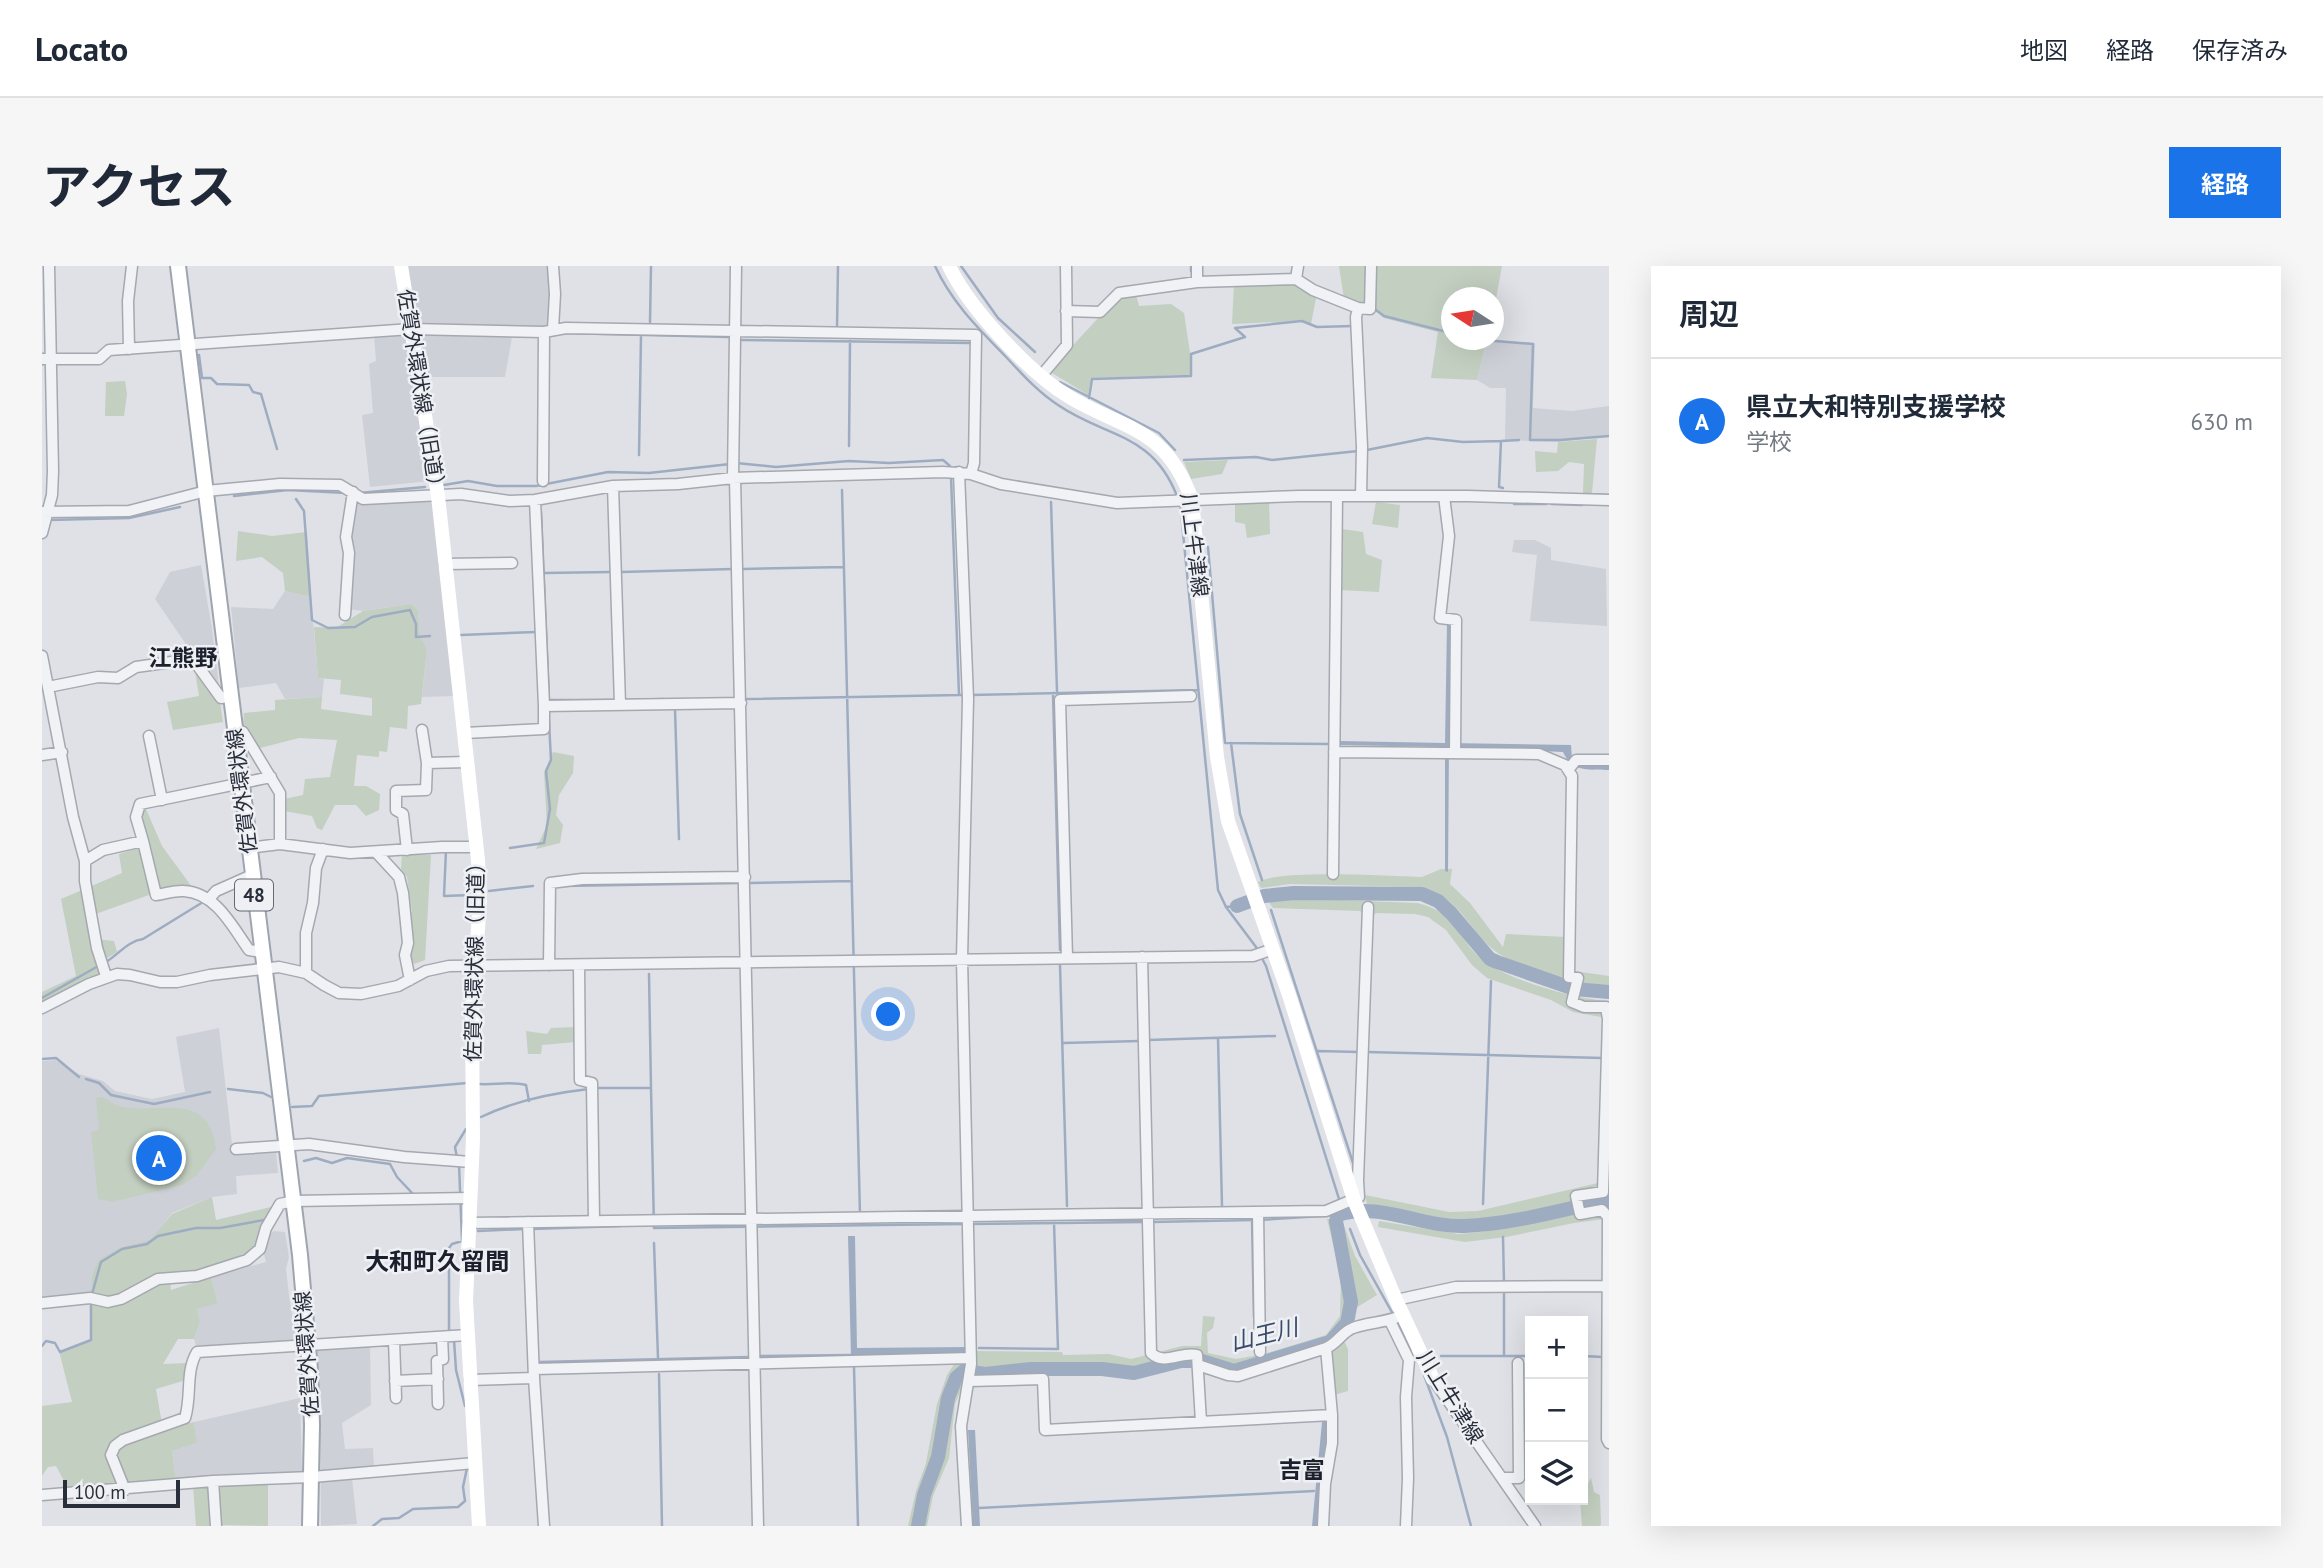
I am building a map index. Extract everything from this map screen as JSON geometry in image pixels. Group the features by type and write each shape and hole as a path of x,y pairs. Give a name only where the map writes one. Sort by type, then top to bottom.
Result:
{"main road":[{"name":"佐賀外環状線","path":"178,266 248,848 294,1201 308,1345 312,1425 310,1526"},
{"name":"佐賀外環状線（旧道）","path":"401,266 438,496 480,900 472,1013 474,1080 463,1161 463,1198 468,1223 466,1287 454,1336 470,1380 469,1464 479,1526"},
{"name":"川上牛津線","path":"949,266 976,310 1041,376 1071,398 1142,433 1161,446 1184,477 1189,500 1222,791 1234,843 1259,910 1269,951"},
{"path":"1269,951 1354,1200"},
{"name":"川上牛津線","path":"1354,1200 1396,1300 1396,1318 1433,1379"}],"street":[{"path":"49,266 47,358 53,471 52,495 44,519 129,511 226,487 319,483 363,499 473,494 510,501 535,500 613,485 678,484 733,471 959,472 1001,484 1117,503 1337,496 1609,500"},
{"path":"129,349 128,300 132,266"},
{"path":"543,481 549,330 555,294 552,266"},
{"path":"736,266 733,471 741,703 758,1526"},
{"path":"1041,376 1067,345 1066,266"},
{"path":"1197,266 1197,282"},
{"path":"1296,279 1298,266"},
{"path":"1066,311 1100,312 1119,293 1197,282 1296,279 1358,308 1370,309 1371,266"},
{"path":"1358,308 1356,317 1362,447 1361,496"},
{"path":"47,358 99,359 109,350 411,330 976,335 974,463 971,474"},
{"path":"959,472 968,695 962,959 971,1361 961,1426 967,1526"},
{"path":"613,485 620,704"},
{"path":"345,615 349,553 346,537 350,493"},
{"path":"1333,874 1337,496"},
{"path":"1444,496 1449,536 1440,618 1456,620 1452,750"},
{"path":"464,733 544,729 535,500"},
{"path":"445,564 512,563"},
{"path":"48,687 97,677 118,678 136,667 190,655 221,698 230,697"},
{"path":"42,656 73,817 85,861 85,881 103,968"},
{"path":"1067,958 1060,700 1191,696"},
{"path":"544,706 741,703"},
{"path":"407,850 403,814 396,810 396,791 426,790 427,763 422,730"},
{"path":"235,731 243,732 280,793 280,844"},
{"path":"149,736 162,800"},
{"path":"1334,752 1452,750 1539,754 1565,765 1572,776 1569,977 1578,978 1572,1002 1584,1007 1606,1007 1608,1019 1603,1192 1576,1196 1580,1214 1602,1210 1608,1217 1609,1443"},
{"path":"42,755 62,752"},
{"path":"1569,769 1576,760 1609,760"},
{"path":"427,763 467,762"},
{"path":"261,952 249,950 217,905 206,898 186,891 156,895 136,817 140,804 271,777"},
{"path":"85,861 103,850 143,841"},
{"path":"248,848 280,844 350,853 476,847"},
{"path":"306,973 306,933 313,903 316,868 323,849"},
{"path":"376,852 399,877 408,943 405,955 410,980"},
{"path":"206,898 252,875"},
{"path":"549,965 550,883 582,879 745,877"},
{"path":"468,1223 1326,1211 1359,1197 1368,907"},
{"path":"42,1008 103,968 160,982 177,982 210,975 279,967 306,973 339,993 361,994 380,991 426,971 449,966 1253,956 1269,951"},
{"path":"1142,957 1151,1353 1164,1360 1192,1353 1198,1360 1228,1375 1238,1376 1334,1345 1351,1328 1396,1318 1409,1360 1406,1397 1406,1526"},
{"path":"579,965 580,1080 592,1083 594,1220"},
{"path":"236,1149 309,1144 404,1157 463,1161"},
{"path":"42,1303 90,1298 108,1302 121,1299 158,1279 197,1276 247,1260 260,1249 265,1228 280,1204 294,1201 463,1198"},
{"path":"1258,1212 1259,1352"},
{"path":"528,1222 544,1526"},
{"path":"1396,1300 1456,1287 1607,1286"},
{"path":"125,1490 111,1455 115,1446 123,1440 185,1418 190,1404 191,1363 197,1352 454,1336 443,1359 437,1360 438,1404"},
{"path":"394,1340 396,1398"},
{"path":"1324,1526 1325,1484 1332,1443 1326,1348"},
{"path":"1198,1360 1201,1422"},
{"path":"470,1380 534,1373 755,1364 971,1361"},
{"path":"1502,1478 1519,1478 1518,1363"},
{"path":"395,1381 438,1379"},
{"path":"970,1381 1043,1379 1045,1430 1332,1415"},
{"name":"川上牛津線","path":"1433,1379 1535,1526"},
{"path":"42,1495 469,1464"},
{"path":"214,1481 216,1526"}],"shaded area":[{"path":"407,266 550,266 550,326 546,329 417,325"},
{"path":"407,335 430,481 370,487 362,415 373,413 369,364 376,361 374,336"},
{"path":"418,335 512,337 505,377 425,377"},
{"path":"1504,342 1535,343 1533,408 1572,411 1609,406 1609,436 1558,442 1505,440 1506,388 1490,388 1477,380 1485,350 1504,350"},
{"path":"433,499 455,696 422,697 427,649 420,636 418,611 412,604 363,611 347,609 353,503"},
{"path":"1514,540 1535,540 1551,548 1551,560 1606,569 1607,626 1530,621 1537,555 1512,552"},
{"path":"201,565 220,694 155,599 170,572"},
{"path":"285,591 311,597 318,678 324,679 322,697 285,699 276,683 239,688 231,607 273,609"},
{"path":"219,1028 232,1144 275,1141 278,1173 236,1176 237,1194 212,1197 172,1213 150,1241 121,1247 92,1276 91,1295 42,1299 42,1061 55,1060 79,1074 103,1081 115,1091 152,1099 185,1092 176,1037"},
{"path":"273,1231 285,1232 289,1257 286,1269 297,1343 197,1350 194,1339 200,1322 197,1309 218,1302 211,1277 266,1262 263,1250"},
{"path":"370,1344 371,1405 342,1423 345,1449 373,1448 374,1467 351,1469 357,1524 321,1526 317,1348"},
{"path":"300,1398 302,1473 176,1482 172,1451 197,1443 194,1422"}],"green space":[{"path":"1339,266 1369,266 1368,306 1344,299"},
{"path":"1374,266 1502,266 1498,287 1441,287 1441,350 1484,350 1477,380 1431,378 1438,332 1384,318 1373,309"},
{"path":"1297,282 1317,293 1311,324 1301,321 1232,324 1234,284"},
{"path":"1136,294 1139,306 1171,304 1184,313 1190,353 1190,375 1091,378 1088,395 1049,371 1121,296"},
{"path":"125,381 127,394 124,416 105,416 106,382"},
{"path":"1597,439 1592,493 1583,493 1584,464 1569,462 1558,471 1536,472 1535,451 1557,453 1558,442"},
{"path":"1228,460 1222,474 1191,479 1184,462"},
{"path":"1269,502 1270,534 1247,538 1245,524 1235,522 1235,504"},
{"path":"1376,502 1400,505 1398,528 1372,524"},
{"path":"1342,529 1363,532 1366,554 1382,560 1379,592 1339,590"},
{"path":"238,531 272,536 307,532 311,597 285,591 283,573 262,557 236,561"},
{"path":"412,604 418,611 420,636 427,649 421,704 408,706 407,729 390,727 387,752 379,751 379,757 357,755 354,786 366,786 380,794 379,810 366,816 356,805 335,805 322,830 317,828 312,816 284,811 284,799 303,795 305,779 330,777 337,740 299,738 256,749 243,727 244,713 275,710 275,700 322,697 321,709 372,716 372,698 340,694 341,680 318,678 314,627 336,628 363,611"},
{"path":"194,665 220,703 223,722 173,730 167,702 199,696"},
{"path":"553,752 574,756 573,773 559,795 556,815 563,825 560,843 536,849 547,825 544,773"},
{"path":"146,809 162,846 192,887 160,891 90,916 94,939 114,941 117,952 99,963 101,975 42,1003 42,992 76,976 61,899 122,873 119,854 148,845 139,810"},
{"path":"421,851 424,855 431,855 425,960 414,964 409,956 408,917 412,912 407,877 401,869 402,853"},
{"path":"1441,869 1452,869 1450,884 1470,903 1503,947 1506,934 1567,937 1574,971 1609,976 1609,986 1550,975 1505,958 1485,942 1453,905 1432,891 1418,887 1290,884 1261,888 1258,882 1270,878 1312,874 1422,877"},
{"path":"1286,898 1417,903 1431,908 1450,920 1476,954 1496,969 1544,988 1609,1001 1609,1022 1604,1022 1601,1017 1573,1012 1551,1000 1487,978 1472,965 1446,930 1428,917 1376,913 1371,919 1360,911 1273,908 1269,902"},
{"path":"576,1027 576,1042 542,1045 541,1054 528,1054 526,1031 547,1034 551,1028"},
{"path":"103,1097 123,1107 182,1108 194,1112 204,1119 216,1149 196,1176 182,1185 112,1202 98,1199 91,1132 99,1130 96,1098"},
{"path":"1598,1183 1609,1183 1609,1197 1601,1196 1502,1218 1469,1221 1430,1218 1367,1205 1365,1195 1449,1212 1478,1211"},
{"path":"212,1197 216,1220 275,1206 257,1247 244,1258 196,1273 155,1276 146,1279 122,1297 107,1300 91,1295 92,1276 99,1260 121,1247 150,1240 172,1214"},
{"path":"1609,1207 1609,1218 1465,1242 1378,1227 1379,1221 1458,1234 1481,1232"},
{"path":"1327,1219 1333,1219 1346,1292 1345,1319 1328,1339 1235,1369 1191,1356 1132,1370 1103,1366 1028,1366 985,1371 974,1368 975,1351 1109,1354 1131,1359 1182,1346 1201,1346 1203,1316 1215,1317 1213,1328 1207,1333 1208,1353 1236,1359 1264,1354 1326,1335 1340,1316 1341,1277"},
{"path":"1342,1220 1355,1256 1377,1295 1354,1309 1352,1276 1339,1224"},
{"path":"211,1277 218,1303 197,1309 200,1322 194,1339 178,1339 163,1364 188,1363 186,1380 156,1389 162,1424 125,1439 194,1422 197,1443 172,1451 176,1482 69,1490 56,1466 48,1467 42,1476 42,1406 72,1402 59,1351 91,1340 92,1302 113,1300 160,1283 170,1281 171,1290"},
{"path":"1344,1341 1348,1349 1348,1391 1334,1395 1331,1352"},
{"path":"965,1362 965,1367 953,1376 943,1402 935,1455 921,1491 915,1526 908,1526 926,1463 937,1404 947,1375 955,1363"},
{"path":"966,1376 965,1389 961,1390 955,1404 949,1458 933,1496 927,1526 920,1526 926,1498 941,1458 950,1398 959,1381"},
{"path":"1591,1478 1594,1492 1600,1495 1600,1526 1582,1526 1580,1505 1588,1505 1588,1483"},
{"path":"268,1482 268,1526 219,1525 217,1485"},
{"path":"212,1485 214,1526 196,1526 193,1486"}],"water":[{"path":"1447,624 1450,624 1449,743 1571,745 1572,759 1609,764 1609,770 1588,769 1571,764 1563,752 1449,747 1448,872 1445,871 1445,747 1338,745 1339,741 1445,743"},
{"path":"848,1236 855,1236 857,1348 966,1347 966,1353 851,1356"},
{"path":"1322,1422 1328,1422 1328,1445 1321,1476 1318,1526 1312,1526"},
{"path":"968,1430 975,1430 980,1526 973,1526"}],"waterway":[{"path":"650,322 651,266"},
{"path":"837,328 838,266"},
{"path":"935,266 949,292 967,315 1031,383 1076,416 1141,448 1155,459 1167,475 1177,496"},
{"path":"961,266 998,318 1035,352"},
{"path":"1191,266 1191,271"},
{"path":"1376,310 1384,316 1441,330"},
{"path":"1089,398 1092,379 1191,376 1191,354 1245,337 1235,328 1302,321 1317,327 1353,326"},
{"path":"564,333 729,337"},
{"path":"639,455 641,336"},
{"path":"742,340 971,343"},
{"path":"849,446 850,341"},
{"path":"1504,342 1533,344 1530,440 1609,436"},
{"path":"199,355 202,378 211,378 217,384 249,385 253,392 261,394 277,449"},
{"path":"1060,382 1159,433 1175,450"},
{"path":"1367,450 1427,438 1463,442 1501,441 1499,487 1503,488"},
{"path":"1501,441 1519,440"},
{"path":"1184,460 1256,457 1272,460 1358,451"},
{"path":"736,463 776,467 849,461 889,463 943,460 950,466 950,470"},
{"path":"444,485 468,481 497,486 536,486 608,472 649,473 730,464"},
{"path":"951,476 959,695 964,695"},
{"path":"359,493 425,487"},
{"path":"234,496 288,490 346,493"},
{"path":"842,490 860,1215"},
{"path":"1586,494 1609,495"},
{"path":"296,499 304,511 312,620 328,628 355,627 372,617 410,610 416,624 416,637 430,636"},
{"path":"1051,502 1057,691"},
{"path":"1180,502 1218,890 1226,907 1237,906"},
{"path":"1514,504 1546,504"},
{"path":"1552,504 1582,505"},
{"path":"49,520 129,518 180,507"},
{"path":"541,511 549,700 616,700"},
{"path":"1208,547 1225,743 1329,744"},
{"path":"743,569 844,567"},
{"path":"621,572 733,569"},
{"path":"544,573 611,572"},
{"path":"461,635 536,632"},
{"path":"971,695 1198,690"},
{"path":"1053,693 1060,950"},
{"path":"746,699 959,695"},
{"path":"625,700 664,699"},
{"path":"675,709 679,839"},
{"path":"510,848 544,843 550,809 546,771 551,760 549,722"},
{"path":"1231,743 1240,814 1262,880"},
{"path":"446,850 444,896 472,895"},
{"path":"750,883 852,881"},
{"path":"562,886 740,883"},
{"path":"489,891 533,886"},
{"path":"1237,906 1264,896 1294,893 1422,894 1438,901 1451,913 1490,959 1574,989 1609,992"},
{"path":"106,962 128,945 143,939 203,902"},
{"path":"1226,907 1256,947 1266,966 1339,1199"},
{"path":"1271,910 1353,1163"},
{"path":"42,998 100,965"},
{"path":"1060,965 1067,1206"},
{"path":"649,974 651,1088"},
{"path":"1483,1204 1491,981"},
{"path":"1148,1040 1275,1036"},
{"path":"1218,1038 1222,1206"},
{"path":"1063,1043 1139,1041"},
{"path":"1318,1051 1359,1052"},
{"path":"1367,1052 1603,1058"},
{"path":"42,1059 56,1058 79,1077"},
{"path":"86,1079 99,1083 111,1095 154,1104 210,1092"},
{"path":"292,1107 312,1106 319,1096 467,1083"},
{"path":"480,1084 526,1085 529,1101"},
{"path":"596,1088 651,1088 654,1228 963,1224"},
{"path":"228,1089 263,1093 271,1097"},
{"path":"481,1117 534,1098 589,1089"},
{"path":"457,1158 455,1147 466,1129"},
{"path":"304,1161 316,1158 332,1163 347,1158 390,1164 397,1177 414,1195"},
{"path":"451,1334 449,1248 462,1241 459,1164"},
{"name":"山王川","path":"918,1526 924,1495 938,1457 948,1398 956,1378 964,1371 985,1374 1031,1369 1102,1369 1134,1373 1181,1361 1202,1361 1234,1371 1330,1342 1347,1323 1351,1302 1336,1221 1338,1215 1369,1211 1449,1226 1465,1226 1517,1220 1603,1201 1609,1202"},
{"path":"1260,1220 1338,1215"},
{"path":"92,1294 101,1262 122,1249 147,1244 158,1236 196,1228 220,1228 264,1220"},
{"path":"1252,1220 1254,1317"},
{"path":"1152,1222 1254,1220"},
{"path":"970,1224 1145,1222"},
{"path":"979,1348 1058,1349 1054,1223"},
{"path":"533,1229 621,1226"},
{"path":"478,1231 524,1229"},
{"path":"1350,1229 1360,1255 1394,1316"},
{"path":"1503,1237 1504,1283"},
{"path":"654,1243 658,1358"},
{"path":"1504,1290 1504,1356"},
{"path":"42,1346 46,1341 55,1343 60,1352 91,1340 91,1302"},
{"path":"1397,1322 1412,1350"},
{"path":"454,1340 456,1370 465,1406"},
{"path":"760,1356 851,1355"},
{"path":"1441,1356 1525,1356"},
{"path":"1588,1356 1603,1357"},
{"path":"539,1362 750,1357"},
{"path":"854,1367 858,1526"},
{"path":"659,1374 662,1526"},
{"path":"1424,1375 1447,1437 1471,1526"},
{"path":"373,1526 382,1519 399,1518 413,1509 458,1507 465,1501 463,1487 467,1468"},
{"path":"979,1508 1314,1491"}],"place":[{"name":"県立大和特別支援学校","path":"159,1158"}],"district":[{"name":"江熊野","path":"183,658"},
{"name":"大和町久留間","path":"437,1262"},
{"name":"吉富","path":"1302,1470"}]}
